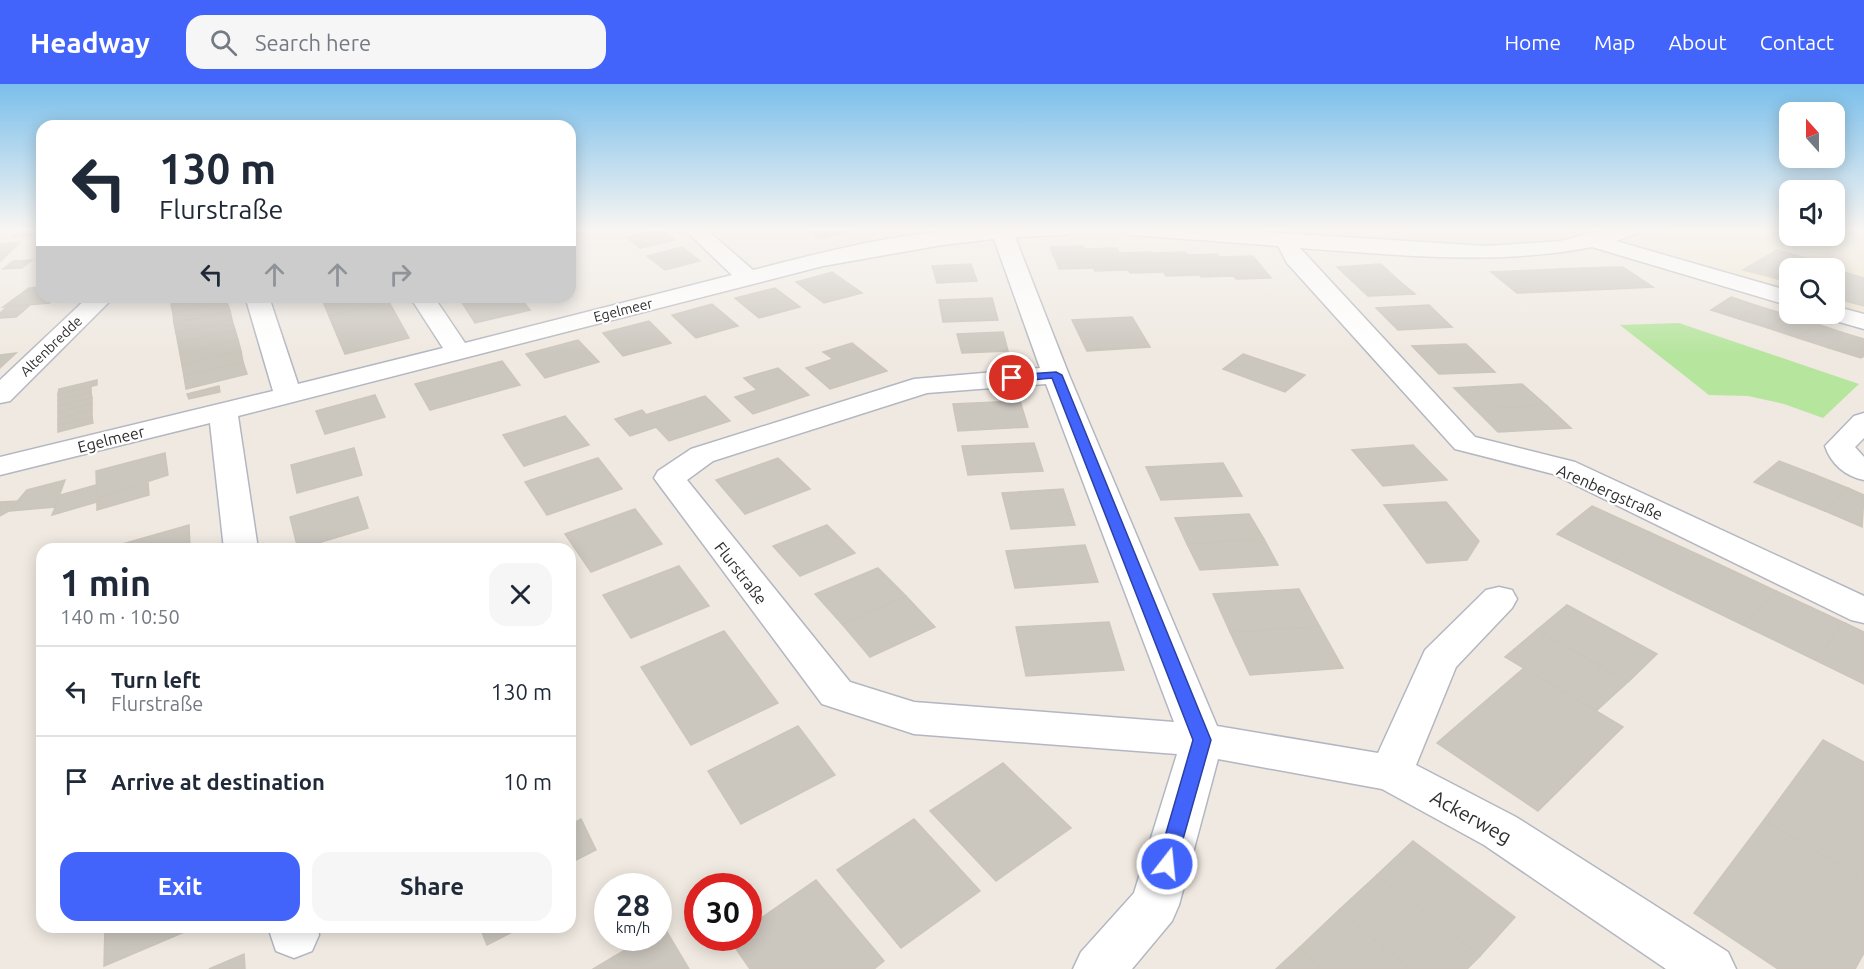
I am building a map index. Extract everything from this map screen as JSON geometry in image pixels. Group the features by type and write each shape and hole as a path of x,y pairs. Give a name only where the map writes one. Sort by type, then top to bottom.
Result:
{"street":[{"path":"740,270 749,278"},
{"name":"Egelmeer","path":"0,466 288,396 779,270"},
{"path":"1017,270 1056,375 1202,740 1155,904 1099,969"},
{"name":"Arenbergstraße","path":"1306,270 1465,443 1564,468 1864,611"},
{"path":"1693,270 1779,296"},
{"name":"Altenbredde","path":"0,395 96,303"},
{"path":"259,303 288,396"},
{"path":"426,303 458,352"},
{"path":"1845,316 1864,322"},
{"name":"Flurstraße","path":"1056,375 924,385 702,455 669,478 836,693 914,718 1202,740"},
{"path":"223,412 240,543"},
{"path":"1864,422 1840,446 1844,457 1864,471"},
{"path":"1391,773 1438,660 1499,599"},
{"name":"Ackerweg","path":"1202,740 1391,773 1500,831 1710,969"}],"shaded area":[{"path":"1720,270 1779,270 1779,289"},
{"path":"1845,270 1864,270 1864,314 1845,308"}],"green space":[{"path":"1679,323 1859,384 1823,418 1784,404 1748,396 1709,395 1620,325"}],"building":[{"path":"933,270 973,270 977,281 937,283"},
{"path":"1129,270 1163,272 1130,273"},
{"path":"1163,270 1197,270 1200,275 1166,276"},
{"path":"1197,270 1229,270 1233,276 1201,277"},
{"path":"1229,270 1265,270 1271,278 1236,279"},
{"path":"1341,270 1388,270 1397,279 1352,281"},
{"path":"1537,270 1562,270 1588,290 1565,291"},
{"path":"1537,270 1565,291 1541,292 1514,271"},
{"path":"1562,270 1585,270 1612,289 1588,290"},
{"path":"1585,270 1628,270 1653,287 1612,289"},
{"path":"1744,270 1779,270 1779,279"},
{"path":"1514,271 1541,292 1517,293 1491,272"},
{"path":"832,272 862,293 824,303 796,282"},
{"path":"1845,272 1864,278 1864,306 1845,301"},
{"path":"1397,279 1415,294 1368,296 1352,281"},
{"path":"36,287 36,303 50,303 3,307 29,288"},
{"path":"775,288 800,307 759,318 735,298"},
{"path":"1731,297 1758,306 1739,319 1711,310"},
{"path":"992,298 998,320 943,322 939,300"},
{"path":"176,303 222,303 173,313 171,304"},
{"path":"222,303 227,303 230,311 174,323 173,313"},
{"path":"324,303 385,303 329,316"},
{"path":"390,303 409,338 345,354 329,316"},
{"path":"462,303 525,303 530,310 475,323"},
{"path":"712,304 738,326 696,338 672,315"},
{"path":"30,305 22,312 0,313 8,306"},
{"path":"1429,305 1452,327 1398,330 1376,308"},
{"path":"1758,306 1779,313 1779,320 1768,328 1739,319"},
{"path":"230,311 232,320 176,333 174,323"},
{"path":"22,312 16,317 0,318 0,313"},
{"path":"1132,317 1150,347 1087,351 1072,320"},
{"path":"232,320 235,330 178,343 176,333"},
{"path":"1779,320 1779,324 1817,324 1798,338 1768,328"},
{"path":"649,321 671,343 623,356 603,333"},
{"path":"1817,324 1847,334 1829,348 1798,338"},
{"path":"235,330 238,340 180,354 178,343"},
{"path":"1003,332 1008,351 962,353 957,334"},
{"path":"1847,334 1864,339 1864,356 1861,358 1829,348"},
{"path":"238,340 241,351 182,365 180,354"},
{"path":"578,340 599,362 545,378 526,354"},
{"path":"852,343 887,371 830,389 806,368 833,359 823,352"},
{"path":"1466,344 1495,372 1439,374 1412,346"},
{"path":"241,351 243,362 184,376 182,365"},
{"path":"16,353 0,368 0,355"},
{"path":"1243,354 1305,375 1285,392 1223,369"},
{"path":"502,361 520,385 430,410 415,384"},
{"path":"243,362 247,374 186,389 184,376"},
{"path":"778,368 809,395 753,414 735,397 757,390 744,378"},
{"path":"97,380 97,385 58,394 59,389"},
{"path":"1522,384 1546,405 1475,409 1454,388"},
{"path":"219,386 220,392 189,399 187,394"},
{"path":"91,387 91,392 58,400 58,394"},
{"path":"91,392 92,398 58,406 58,400"},
{"path":"375,395 385,417 325,434 316,411"},
{"path":"705,396 730,421 669,441 645,415"},
{"path":"92,398 92,404 58,412 58,406"},
{"path":"1020,401 1028,427 958,431 953,404"},
{"path":"92,404 92,410 58,419 58,412"},
{"path":"1546,405 1571,428 1498,432 1475,409"},
{"path":"92,410 92,417 58,425 58,419"},
{"path":"642,410 657,427 630,436 615,419"},
{"path":"565,416 589,445 524,466 503,435"},
{"path":"92,417 93,423 58,432 58,425"},
{"path":"1034,443 1043,471 968,475 962,446"},
{"path":"1413,445 1447,480 1383,486 1352,450"},
{"path":"354,448 362,475 297,493 291,465"},
{"path":"165,453 168,475 100,497 101,501 97,502 96,471"},
{"path":"598,458 622,489 547,515 525,482"},
{"path":"778,458 810,489 745,514 716,480"},
{"path":"1779,461 1813,474 1788,496 1754,482"},
{"path":"1223,463 1242,496 1161,500 1146,467"},
{"path":"1813,474 1848,488 1825,511 1788,496"},
{"path":"65,480 55,507 9,511 27,490"},
{"path":"148,483 149,495 97,510 97,502 101,501 100,497"},
{"path":"96,485 97,502 52,515 60,495"},
{"path":"1848,488 1864,495 1862,527 1825,511"},
{"path":"1063,489 1075,525 1011,529 1002,493"},
{"path":"358,497 368,528 318,543 296,543 290,517"},
{"path":"18,501 9,511 0,516 0,502"},
{"path":"1446,502 1479,541 1467,560 1427,563 1384,505"},
{"path":"1592,506 1649,532 1614,562 1557,534"},
{"path":"635,509 662,544 591,572 576,550 576,543 571,543 565,534"},
{"path":"1249,514 1264,539 1187,544 1175,518"},
{"path":"189,525 190,543 126,543"},
{"path":"827,525 855,553 800,576 773,546"},
{"path":"1649,532 1710,560 1677,593 1614,562"},
{"path":"1264,539 1278,565 1200,570 1187,544"},
{"path":"1085,545 1098,582 1015,588 1006,551"},
{"path":"1710,560 1776,591 1743,625 1677,593"},
{"path":"679,566 709,606 631,638 603,595"},
{"path":"878,568 906,596 842,624 815,594"},
{"path":"1299,589 1320,627 1230,632 1213,594"},
{"path":"1776,591 1845,623 1815,660 1743,625"},
{"path":"906,596 935,627 870,657 842,624"},
{"path":"1567,605 1657,654 1628,682 1537,630"},
{"path":"1109,622 1124,670 1026,676 1016,627"},
{"path":"1845,623 1864,632 1864,684 1815,660"},
{"path":"1320,627 1343,668 1250,675 1230,632"},
{"path":"1537,630 1628,682 1596,711 1505,657"},
{"path":"724,631 778,703 691,745 641,667"},
{"path":"1524,668 1623,727 1538,811 1437,743"},
{"path":"798,726 835,775 741,824 708,771"},
{"path":"1823,740 1864,762 1864,879 1764,820"},
{"path":"1003,763 1071,828 996,881 930,811"},
{"path":"581,819 596,850 576,860 576,822"},
{"path":"914,819 980,891 901,948 837,870"},
{"path":"1764,820 1864,879 1864,953 1855,969 1778,969 1694,913"},
{"path":"1413,841 1515,917 1480,956 1377,875"},
{"path":"1377,875 1480,956 1467,969 1410,969 1339,910"},
{"path":"816,880 884,961 874,969 750,969 738,951 762,951 762,917"},
{"path":"1339,910 1410,969 1322,969 1299,948"},
{"path":"105,933 182,933 104,966"},
{"path":"482,933 510,933 487,945"},
{"path":"672,940 689,969 619,969 613,957 623,951 672,951"},
{"path":"1299,948 1322,969 1276,969"},
{"path":"244,954 245,969 209,969"},
{"path":"613,957 619,969 593,969"}],"route":[{"path":"1012,378 1056,375 1202,740 1167,864"}]}
